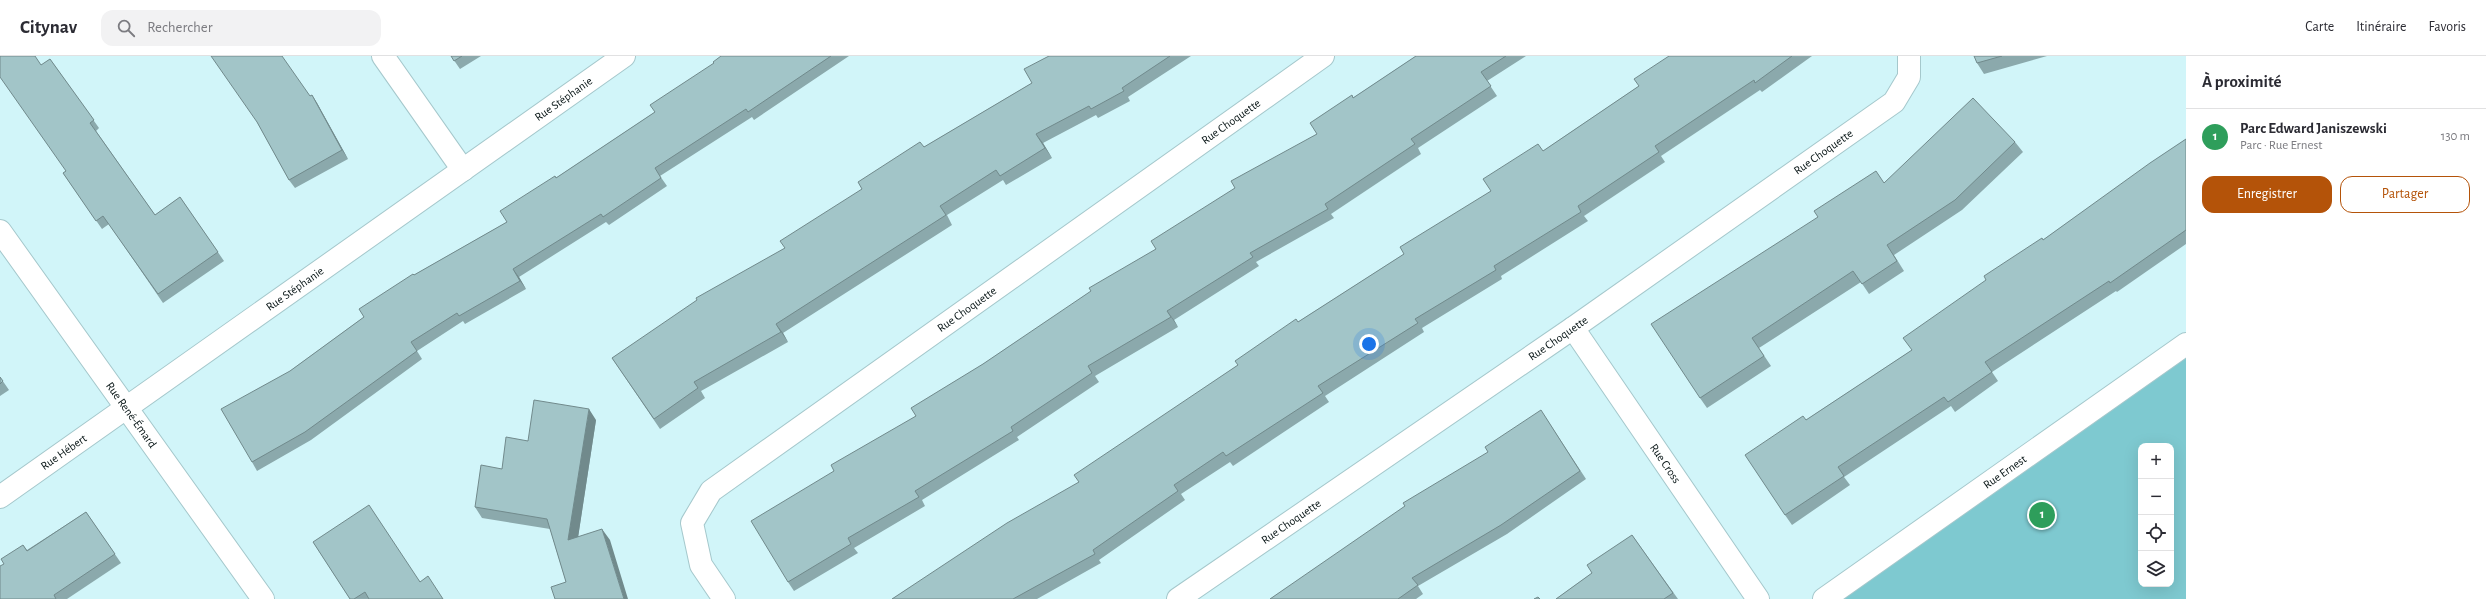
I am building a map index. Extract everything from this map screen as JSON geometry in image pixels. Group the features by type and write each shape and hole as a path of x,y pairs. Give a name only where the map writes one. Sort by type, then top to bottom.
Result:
{"street":[{"path":"383,56 463,170"},
{"name":"Rue Stéphanie","path":"126,407 624,56"},
{"name":"Rue Choquette","path":"724,599 700,565 692,523 711,491 1323,56"},
{"name":"Rue Choquette","path":"1178,599 1573,328 1894,102 1909,77 1909,56"},
{"name":"Rue René-Émard","path":"0,231 263,599"},
{"name":"Rue Cross","path":"1573,328 1758,599"},
{"name":"Rue Ernest","path":"1824,599 2186,344"},
{"name":"Rue Hébert","path":"0,497 126,407"}],"shaded area":[{"path":"2186,344 2186,599 1824,599"}],"building":[{"path":"0,56 35,56 41,65 50,59 94,120 90,123 155,215 180,197 218,252 158,294 103,216 96,221 63,173 66,171 0,77"},
{"path":"211,56 282,56 310,96 312,95 342,150 289,180 257,122"},
{"path":"451,56 462,56 454,61"},
{"path":"721,56 831,56 748,112 746,109 655,168 661,178 603,217 601,214 513,269 520,281 459,316 457,313 411,342 417,351 305,432 252,462 221,409 290,371 364,317 359,309 413,274 414,275 507,222 500,211 555,176 556,178 655,112 650,105 714,63 713,62"},
{"path":"1049,56 1170,56 1122,88 1124,91 1091,109 1089,106 1036,134 1045,148 1000,176 996,170 940,206 946,215 776,324 781,332 694,382 698,388 654,419 612,358 697,300 696,298 785,248 780,241 862,189 858,182 920,142 924,147 1032,83 1024,69"},
{"path":"1416,56 1506,56 1481,72 1491,86 1411,139 1415,144 1325,204 1328,209 1250,253 1253,257 1167,311 1171,317 1088,366 1092,373 1011,427 1013,431 915,491 919,497 848,538 851,544 788,582 751,521 834,471 831,465 916,416 911,408 983,364 1091,291 1089,288 1156,249 1151,241 1235,188 1231,181 1317,134 1310,123 1352,95 1353,98"},
{"path":"1669,56 1792,56 1755,83 1754,80 1655,146 1659,152 1578,206 1581,212 1494,266 1496,270 1415,319 1418,323 1318,386 1323,393 1226,456 1223,452 1174,485 1178,491 1093,550 1095,554 1013,599 892,599 1007,523 1079,482 1074,475 1238,365 1235,361 1296,319 1298,322 1404,254 1400,247 1491,191 1483,179 1538,144 1543,151 1639,86 1634,79"},
{"path":"1974,56 2002,56 1977,63"},
{"path":"1973,98 2015,142 1955,200 1887,245 1897,261 1862,284 1853,271 1752,338 1764,356 1700,398 1651,324 1818,217 1814,211 1876,171 1884,183"},
{"path":"2186,139 2186,230 2110,283 2109,281 1985,362 1992,372 1948,402 1944,397 1838,467 1844,476 1785,515 1745,455 1803,416 1806,420 1912,350 1903,338 1986,280 1984,276 2042,238 2043,240"},
{"path":"0,377 3,381 0,384"},
{"path":"534,400 589,409 568,540 602,529 624,599 555,599 551,587 566,582 547,519 475,507 481,465 502,469 506,437 528,441"},
{"path":"1541,410 1580,471 1501,525 1412,578 1418,585 1398,599 1270,599 1405,506 1403,503 1488,452 1485,447"},
{"path":"369,505 420,582 428,576 443,599 369,599 365,592 354,599 350,599 313,542"},
{"path":"86,512 115,554 54,595 56,599 0,599 0,566 4,564 1,559 23,545 27,551"},
{"path":"1632,535 1673,593 1664,599 1556,599 1592,573 1587,565"}],"place":[{"name":"Parc Edward Janiszewski","path":"2042,515"}]}
